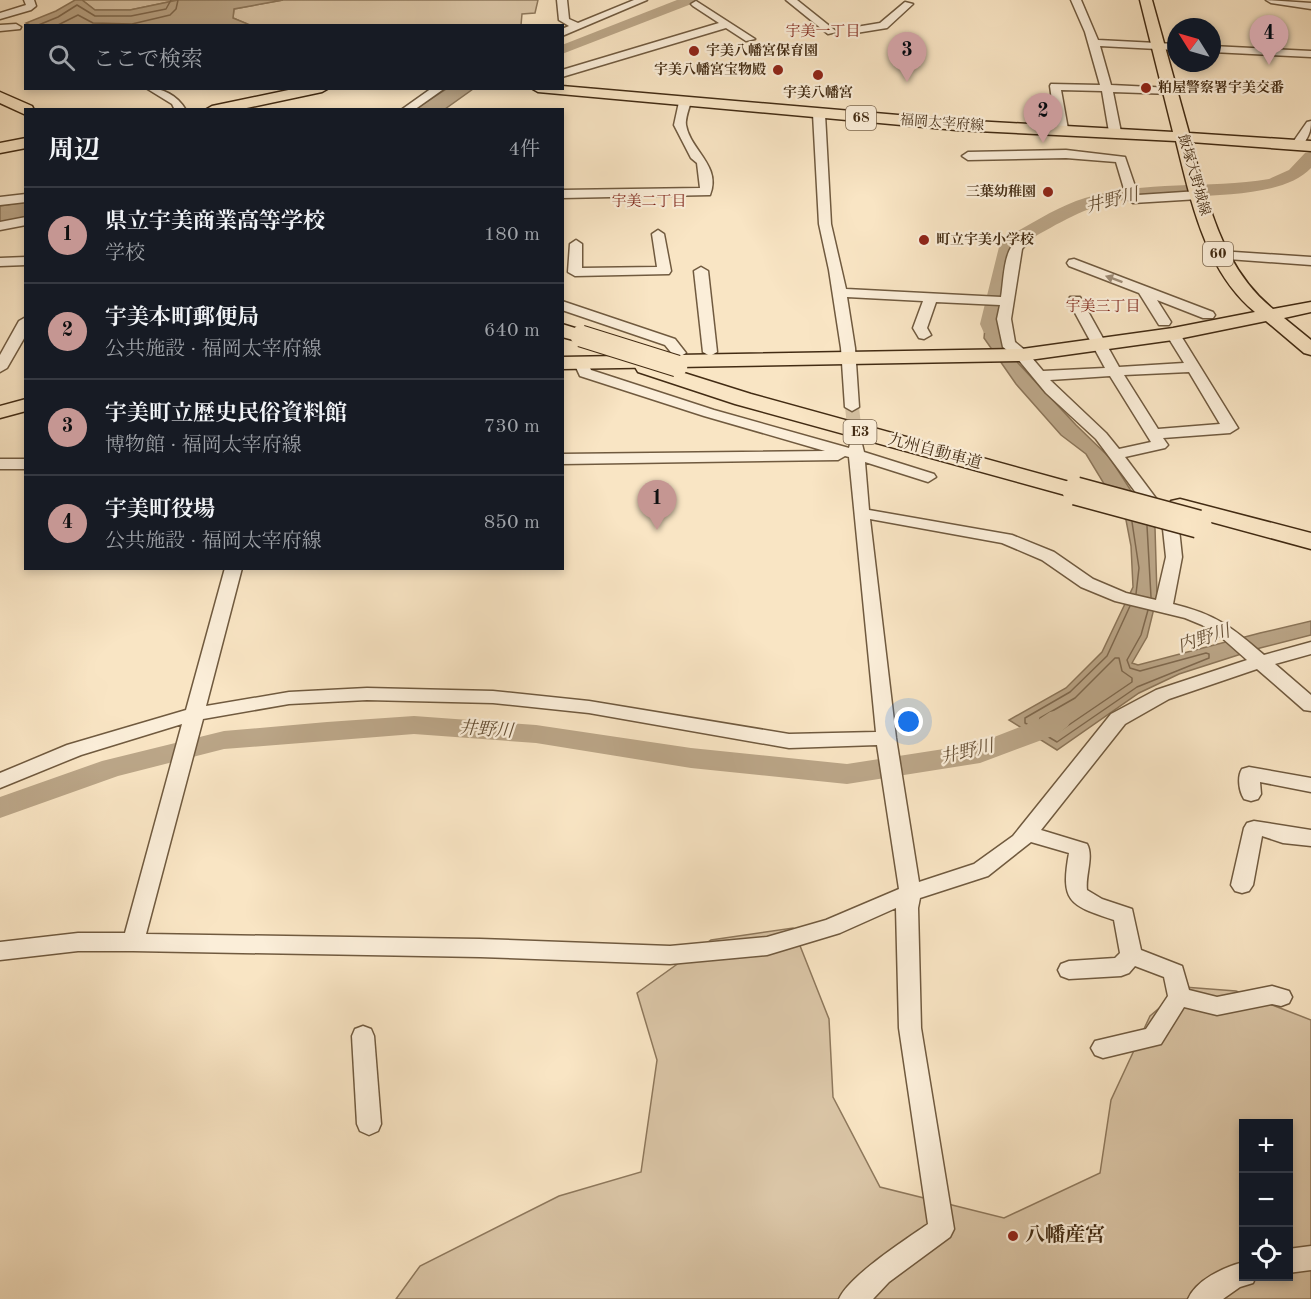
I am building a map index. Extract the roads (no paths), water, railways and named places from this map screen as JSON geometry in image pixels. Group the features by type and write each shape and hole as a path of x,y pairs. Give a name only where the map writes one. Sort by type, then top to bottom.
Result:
{"highway":[{"path":"2,102 22,116"},
{"name":"九州自動車道","path":"569,335 678,360 1198,524 1311,555"},
{"name":"九州自動車道","path":"569,335 646,367 764,405 1070,482 1180,506 1311,541"}],"main road":[{"name":"飯塚大野城線","path":"1146,0 1197,191 1219,255 1234,279 1261,310 1311,349"},
{"path":"222,108 312,90"},
{"name":"福岡太宰府線","path":"559,90 977,126 1115,132 1303,145"},
{"path":"0,148 24,143"},
{"path":"572,363 1015,349 1168,328 1311,298"},
{"path":"1168,328 1208,315 1311,307"},
{"path":"564,354 678,360 710,352 848,353"},
{"path":"0,412 24,406"},
{"path":"0,421 24,415"}],"street":[{"path":"0,16 28,8 31,6 29,0"},
{"path":"562,0 564,20 576,26"},
{"path":"564,32 642,0"},
{"path":"791,0 832,32"},
{"path":"1076,0 1094,43 1107,88 1115,132"},
{"path":"1271,0 1311,6"},
{"path":"696,4 750,39"},
{"path":"856,30 883,26 908,4"},
{"path":"564,73 727,24"},
{"path":"0,28 16,27"},
{"path":"1094,43 1167,46"},
{"path":"1221,49 1311,54"},
{"path":"1062,129 1055,86 1172,91"},
{"path":"155,90 176,102 179,108"},
{"path":"409,108 437,90"},
{"path":"564,194 706,192 702,162 697,158 680,125 685,102"},
{"path":"819,114 825,224 830,237 848,353 852,407"},
{"path":"1303,145 1311,124"},
{"path":"968,156 1066,154 1121,159 1133,199 1197,191"},
{"path":"0,201 24,198"},
{"path":"0,225 24,221"},
{"path":"576,244 575,272 664,271 658,234"},
{"path":"1021,243 1016,248 1004,319 1015,349 1039,376 1101,436 1171,529 1174,557 1163,608"},
{"path":"1219,255 1311,261"},
{"path":"0,262 24,261"},
{"path":"1074,263 1208,315"},
{"path":"701,271 710,352"},
{"path":"1144,290 1230,428 1153,434"},
{"path":"839,293 1006,301"},
{"path":"924,335 920,328 931,298"},
{"path":"1075,300 1114,372 1160,445 1115,455"},
{"path":"564,305 670,342 678,360"},
{"path":"2,359 24,324"},
{"path":"2,359 24,355"},
{"path":"572,363 585,374 709,413 857,449 928,477"},
{"path":"1039,376 1192,367"},
{"path":"564,459 857,449"},
{"path":"852,1299 880,1273 941,1229 910,1028 907,908 910,893 886,740 861,513 857,449"},
{"path":"0,464 24,464"},
{"path":"861,513 1006,539 1048,556 1087,583 1121,597 1208,621 1227,633 1311,705"},
{"path":"133,942 233,570"},
{"path":"0,951 78,942 480,948 670,955 767,946 832,927 910,893 981,870 1020,841 1118,719 1134,708 1182,687 1256,660 1311,648"},
{"path":"3,777 74,750 193,718 289,698 367,694 421,693 493,697 589,707 789,741 886,740"},
{"path":"1251,794 1249,774 1287,779 1311,786"},
{"path":"1242,885 1254,828 1268,829 1283,836 1311,838"},
{"path":"1027,833 1080,849 1074,885 1077,895 1086,902 1124,915 1131,955 1121,967 1070,969"},
{"path":"1103,1048 1153,1037 1179,997 1174,972 1131,955"},
{"path":"1179,997 1217,1006 1272,995 1281,997"},
{"path":"363,1036 369,1124"},
{"path":"1293,1261 1311,1258"},
{"path":"1200,1299 1239,1275"}],"water":[{"path":"75,0 82,0 95,10 130,10 178,0 283,0 234,9 233,18 248,24 26,23 56,11"},
{"path":"444,90 472,90 446,108 417,108"},
{"path":"24,202 24,217 0,223 0,206"},
{"path":"1003,295 1002,337 1018,363 1110,458 1155,528 1157,596 1147,637 1132,663 1138,665 1311,621 1311,635 1260,648 1179,674 1139,693 1057,750 1009,720 1066,688 1102,652 1133,587 1131,546 1126,520 1086,454 1061,435 1016,384 984,338 988,296"}],"waterway":[{"path":"564,49 689,0"},
{"name":"井野川","path":"991,329 990,324 1009,243 1059,216 1091,202 1125,195 1159,191 1240,188 1271,183 1295,174 1311,157"},
{"name":"井野川","path":"0,808 112,768 224,740 327,731 414,725 536,734 691,758 847,774 980,753 1048,727 1059,719"}],"tunnel":[{"path":"852,407 856,443"}],"place":[{"name":"宇美八幡宮保育園","path":"694,51"},
{"name":"宇美町役場","path":"1269,65"},
{"name":"宇美八幡宮宝物殿","path":"778,70"},
{"name":"宇美八幡宮","path":"818,75"},
{"name":"宇美町立歴史民俗資料館","path":"907,82"},
{"name":"粕屋警察署宇美交番","path":"1146,88"},
{"name":"宇美本町郵便局","path":"1043,143"},
{"name":"三葉幼稚園","path":"1048,192"},
{"name":"町立宇美小学校","path":"924,240"},
{"name":"県立宇美商業高等学校","path":"657,530"},
{"name":"八幡産宮","path":"1013,1236"}],"district":[{"name":"宇美一丁目","path":"823,32"},
{"name":"宇美二丁目","path":"649,202"},
{"name":"宇美三丁目","path":"1103,307"}],"water label":[{"name":"内野川","path":"1204,639"}]}
